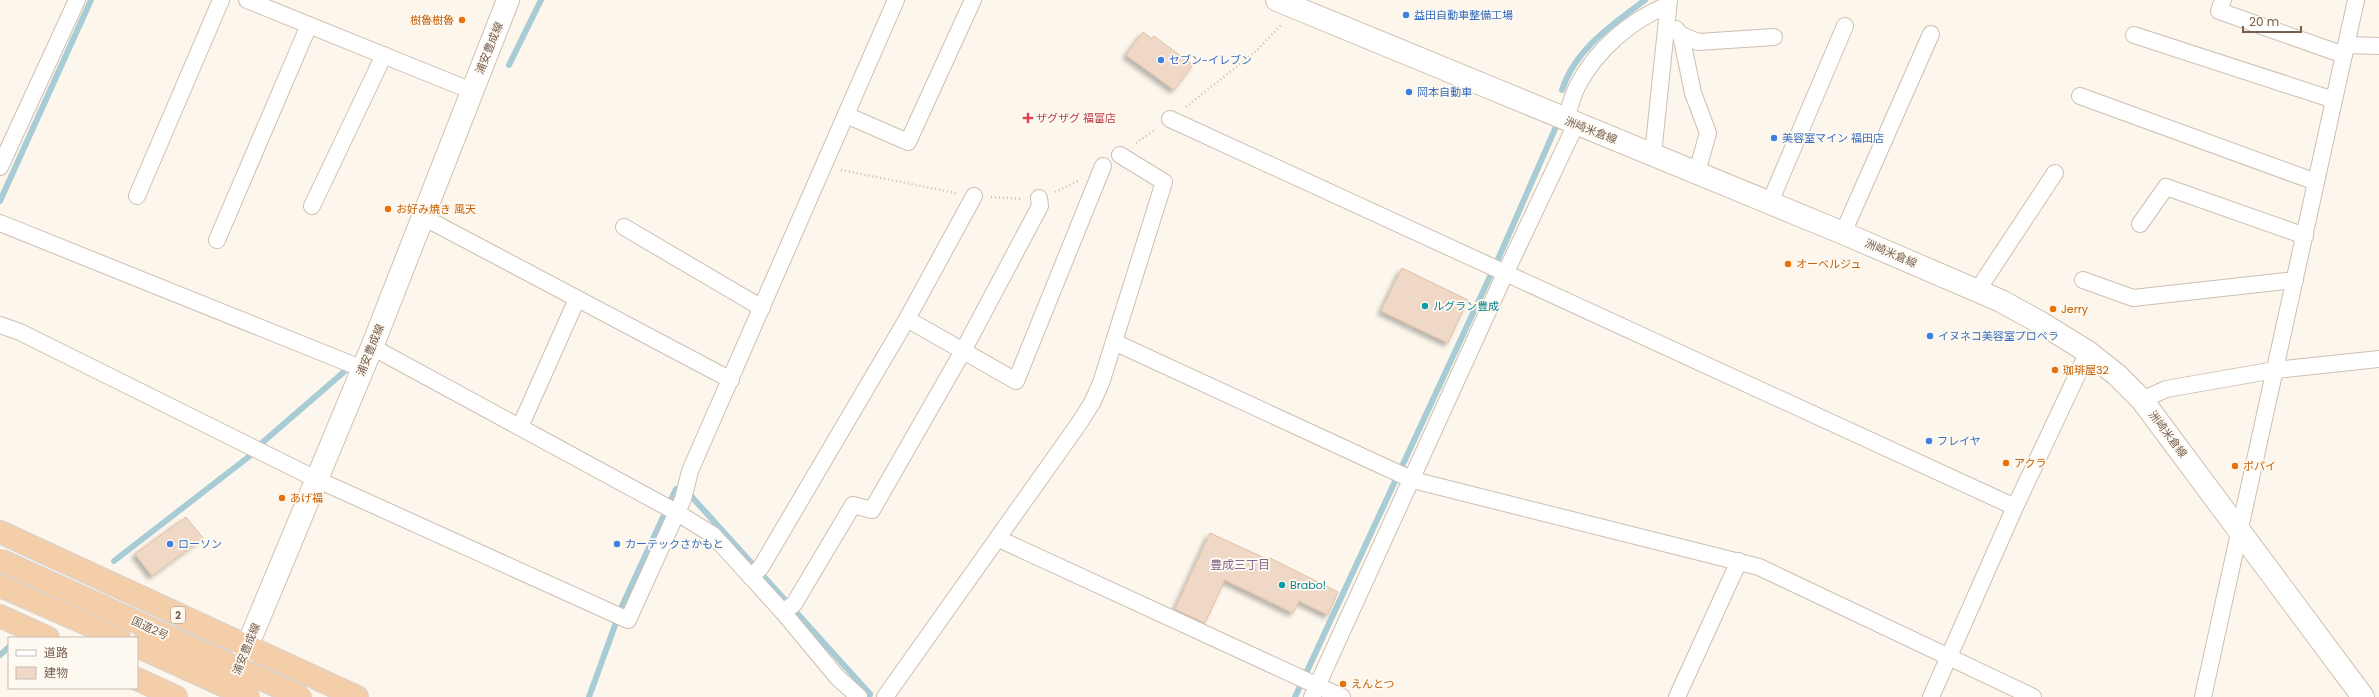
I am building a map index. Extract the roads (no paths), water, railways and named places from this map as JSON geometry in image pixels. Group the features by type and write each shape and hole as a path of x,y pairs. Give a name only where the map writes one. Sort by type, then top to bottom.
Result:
{"highway":[{"name":"2","path":"0,532 357,697"},
{"name":"国道2号","path":"0,560 301,697"},
{"name":"国道2号","path":"0,586 117,637"},
{"path":"0,616 46,637"},
{"name":"国道2号","path":"138,646 249,697"},
{"path":"138,679 176,697"}],"main road":[{"name":"浦安豊成線","path":"227,697 316,479 372,347 508,0"},
{"name":"洲崎米倉線","path":"1277,0 1571,122 1770,202 1978,291 2041,323 2088,352 2117,375 2142,400 2364,697"}],"street":[{"path":"0,167 4,146 77,0"},
{"path":"137,196 221,0"},
{"path":"247,0 472,91"},
{"path":"0,325 20,332 316,479 628,620 670,509 684,493 690,471 896,0"},
{"path":"846,115 908,142 973,0"},
{"path":"2223,0 2219,11 2345,50 2379,46"},
{"path":"2203,697 2356,0"},
{"path":"1668,7 1681,35 1692,93 1708,133 1697,172"},
{"path":"1310,686 1403,476 1497,270 1571,122 1578,86 1593,62 1616,37 1647,14 1668,7"},
{"path":"1653,154 1668,7"},
{"path":"217,240 309,25"},
{"path":"1770,202 1845,26"},
{"path":"1843,233 1932,34"},
{"path":"1681,35 1698,42 1774,37"},
{"path":"2134,35 2334,100"},
{"path":"312,206 384,55"},
{"path":"2080,96 2316,182"},
{"path":"1170,119 2015,507"},
{"path":"885,697 999,539 1092,403 1114,342 1164,182 1120,155"},
{"path":"907,319 1016,381 1103,166"},
{"path":"1978,291 2055,173"},
{"path":"2140,224 2166,187 2305,236"},
{"path":"756,572 907,319 974,196"},
{"path":"788,608 853,505 872,510 962,351 1040,206 1039,198"},
{"path":"423,217 731,380"},
{"path":"0,223 363,369"},
{"path":"624,227 762,308"},
{"path":"2083,280 2133,298 2295,280"},
{"path":"520,427 577,299"},
{"path":"1114,342 1403,476 1759,567 1950,656 2033,697"},
{"path":"372,347 670,509 713,535 756,572 788,608 837,677 859,697"},
{"path":"1930,697 1950,656 2015,507 2088,352"},
{"path":"2142,400 2166,389 2275,370 2379,359"},
{"path":"999,539 1310,686 1342,697"},
{"path":"1677,697 1739,562"}],"waterway":[{"path":"0,201 91,0"},
{"path":"509,65 541,0"},
{"path":"1562,90 1568,75 1576,62 1596,39 1620,18 1645,0"},
{"path":"1295,697 1499,257 1555,129"},
{"path":"263,442 345,371"},
{"path":"114,561 251,455"},
{"path":"589,697 622,606 676,489 691,496 870,694 869,697"},
{"path":"0,655 8,648"}],"place":[{"name":"益田自動車整備工場","path":"1406,15"},
{"name":"樹魯樹魯","path":"462,20"},
{"name":"セブン-イレブン","path":"1161,60"},
{"name":"岡本自動車","path":"1409,92"},
{"name":"ザグザグ 福富店","path":"1028,118"},
{"name":"美容室マイン 福田店","path":"1774,138"},
{"name":"お好み焼き 風天","path":"388,209"},
{"name":"オーベルジュ","path":"1788,264"},
{"name":"ルグラン豊成","path":"1425,306"},
{"name":"Jerry","path":"2053,309"},
{"name":"イヌネコ美容室プロペラ","path":"1930,336"},
{"name":"珈琲屋32","path":"2055,370"},
{"name":"フレイヤ","path":"1929,441"},
{"name":"アクラ","path":"2006,463"},
{"name":"ポパイ","path":"2235,466"},
{"name":"あげ福","path":"282,498"},
{"name":"ローソン","path":"170,544"},
{"name":"カーテックさかもと","path":"617,544"},
{"name":"Brabo!","path":"1282,585"},
{"name":"えんとつ","path":"1343,684"}],"district":[{"name":"豊成三丁目","path":"1240,564"}]}
